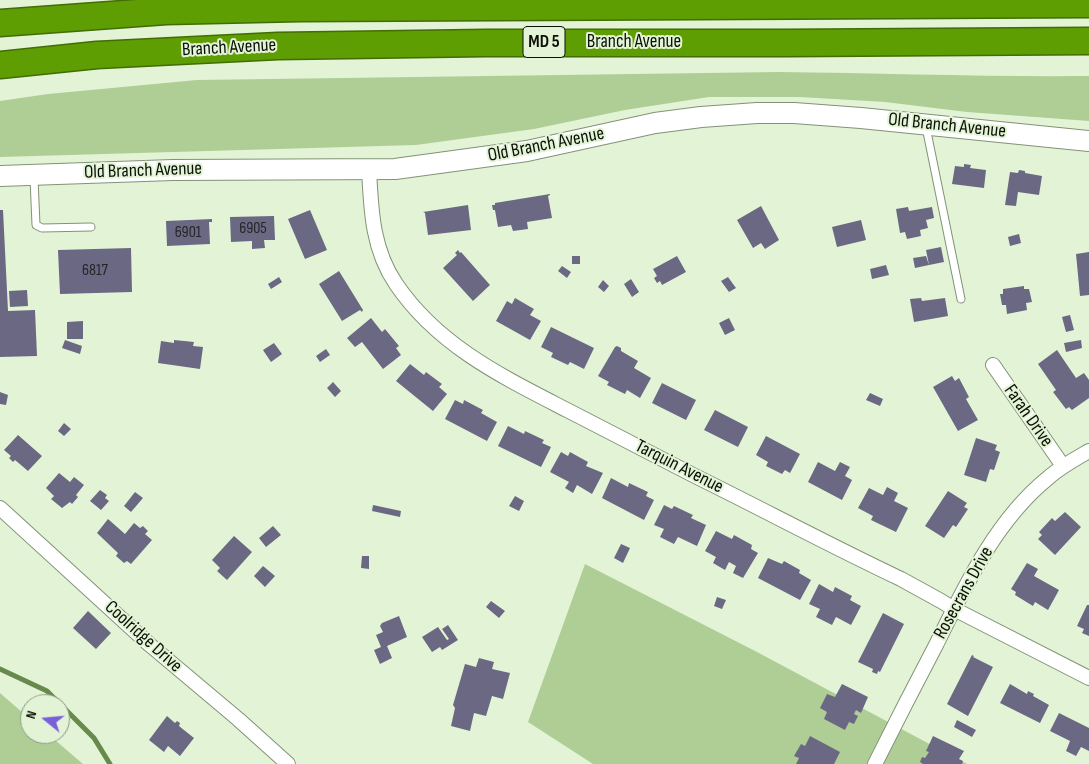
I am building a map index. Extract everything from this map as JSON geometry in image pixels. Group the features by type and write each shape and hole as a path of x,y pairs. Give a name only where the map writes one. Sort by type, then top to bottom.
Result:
{"highway":[{"name":"Branch Avenue","path":"0,23 166,11 300,8 1089,4"},
{"name":"Branch Avenue","path":"0,65 96,55 287,45 506,42 796,43 1089,40"}],"main road":[{"name":"Old Branch Avenue","path":"0,176 173,170 395,169 486,158 563,144 655,122 732,114 794,113 926,124 1089,141"}],"street":[{"name":"Tarquin Avenue","path":"369,169 372,221 382,259 405,297 429,324 455,346 496,374 901,579 954,609 1089,678"},
{"name":"Farah Drive","path":"993,365 1063,466"},
{"name":"Rosecrans Drive","path":"875,764 954,609 986,552 1002,528 1034,490 1063,466 1089,450"},
{"name":"Coolridge Drive","path":"0,508 150,645 288,764"}],"lane":[{"path":"926,124 962,299"},
{"path":"34,175 36,225 42,228 91,227"}],"green space":[{"path":"778,72 1089,76 1089,121 967,112 885,102 800,97 709,97 625,110 534,129 416,145 0,157 0,101 48,94 197,80"},
{"path":"585,564 757,652 967,764 593,764 528,722"},
{"path":"0,693 20,710 20,744 60,744 83,764 0,764"}],"building":[{"path":"964,164 971,165 970,168 986,170 984,188 952,184 955,166 964,167"},
{"path":"1019,170 1042,176 1039,195 1018,192 1016,206 1005,205 1010,172 1018,173"},
{"path":"550,194 548,196 552,218 527,222 528,229 513,231 511,225 498,227 495,210 493,210 492,205 495,205 495,203"},
{"path":"468,205 471,230 428,235 425,213 423,212"},
{"path":"761,206 779,240 765,249 761,243 753,248 737,220"},
{"path":"908,207 909,211 932,207 934,218 926,220 928,228 920,230 921,236 907,239 905,232 900,233 896,209"},
{"path":"0,210 3,210 8,311 35,310 37,356 0,357"},
{"path":"310,210 327,250 305,259 288,219"},
{"path":"274,216 275,240 264,240 265,248 252,249 252,241 231,242 230,217"},
{"path":"212,219 212,222 209,222 210,244 167,246 166,221"},
{"path":"861,220 866,240 837,247 832,227"},
{"path":"1019,234 1021,243 1010,246 1008,237"},
{"path":"941,247 944,262 929,265 926,250"},
{"path":"131,248 132,292 60,294 58,250"},
{"path":"458,250 490,285 473,301 443,268 457,255 455,253"},
{"path":"1089,252 1089,295 1080,296 1076,254"},
{"path":"572,256 580,256 580,264 572,264"},
{"path":"677,256 686,272 662,285 660,281 657,283 654,278 657,276 653,269"},
{"path":"926,256 929,265 915,268 913,258"},
{"path":"886,265 889,275 872,279 870,269"},
{"path":"562,266 571,272 567,278 558,271"},
{"path":"339,271 363,310 342,321 319,284"},
{"path":"279,277 282,282 271,289 268,284"},
{"path":"728,277 736,288 729,292 721,281"},
{"path":"631,279 639,292 632,297 624,284"},
{"path":"603,280 609,286 604,292 598,287"},
{"path":"1024,286 1024,289 1029,289 1032,302 1026,303 1027,310 1007,314 1006,305 1002,305 1000,294 1003,294 1003,289"},
{"path":"27,290 28,306 10,307 9,291"},
{"path":"515,298 534,309 530,315 541,321 530,340 496,321 507,301 512,304"},
{"path":"921,298 922,301 945,298 948,316 914,322 910,299"},
{"path":"1070,315 1074,330 1066,332 1062,317"},
{"path":"371,318 382,332 385,329 399,346 396,348 401,355 383,369 362,342 355,347 347,338"},
{"path":"729,318 735,330 725,335 719,323"},
{"path":"83,321 83,339 67,339 67,322"},
{"path":"551,327 594,348 584,369 570,362 568,365 551,357 553,353 541,347"},
{"path":"65,340 82,346 80,354 62,348"},
{"path":"174,340 194,342 193,346 203,347 200,369 158,363 161,341 174,343"},
{"path":"1081,340 1082,348 1066,352 1064,343"},
{"path":"274,343 282,354 271,362 263,350"},
{"path":"617,346 621,348 621,351 638,361 634,368 651,378 640,398 627,390 625,394 607,385 609,382 598,376"},
{"path":"326,349 330,355 320,362 316,356"},
{"path":"1057,350 1076,378 1084,373 1089,380 1089,398 1072,410 1069,407 1066,409 1053,392 1056,390 1038,364"},
{"path":"410,364 424,375 426,372 442,384 439,387 447,394 433,411 396,381"},
{"path":"952,376 955,381 959,378 969,397 966,399 978,420 958,431 933,387"},
{"path":"333,382 341,391 335,397 327,388"},
{"path":"662,383 696,400 686,420 652,403"},
{"path":"0,392 8,395 6,405 0,404"},
{"path":"870,393 883,399 880,406 866,400"},
{"path":"455,400 463,404 464,400 483,410 481,413 497,422 487,441 445,419"},
{"path":"715,410 748,427 738,447 704,430"},
{"path":"64,423 71,429 64,436 58,431"},
{"path":"508,426 524,434 525,431 544,440 542,443 551,447 541,467 498,446"},
{"path":"18,435 42,456 28,471 15,460 13,462 9,458 11,456 4,450"},
{"path":"766,436 800,454 790,473 785,470 782,474 766,466 768,462 756,455"},
{"path":"976,438 997,445 995,450 1000,452 994,470 990,469 986,482 964,475"},
{"path":"561,452 568,456 570,452 588,462 586,466 603,473 592,494 577,485 573,493 565,488 569,482 550,472"},
{"path":"818,462 835,471 840,462 850,467 845,476 852,480 842,500 808,482"},
{"path":"59,473 70,482 74,477 84,485 72,504 70,502 62,508 51,499 54,496 46,488"},
{"path":"611,478 628,487 629,483 648,492 646,496 654,500 644,520 602,498"},
{"path":"887,487 898,493 894,501 908,508 896,532 871,520 873,516 858,508 869,488 883,495"},
{"path":"100,490 107,495 105,498 109,501 101,510 90,501"},
{"path":"948,491 967,503 964,507 968,509 956,527 953,525 944,538 925,526"},
{"path":"135,492 143,498 131,512 124,506"},
{"path":"515,496 524,501 519,511 509,506"},
{"path":"373,505 401,511 400,517 372,511"},
{"path":"664,505 672,509 674,506 693,515 691,518 706,525 697,546 678,537 674,544 660,537 664,529 654,525"},
{"path":"1065,512 1081,527 1055,555 1038,539 1042,535 1039,532 1052,518 1055,521"},
{"path":"108,519 125,534 134,523 140,528 143,526 148,531 145,534 152,540 131,564 127,561 124,563 116,556 118,553 97,533"},
{"path":"273,526 281,535 266,547 259,538"},
{"path":"716,531 732,539 734,535 752,545 751,549 758,553 743,578 733,573 736,566 729,562 725,570 713,563 716,557 705,551"},
{"path":"234,536 252,552 227,580 217,571 220,568 212,560"},
{"path":"621,544 630,548 623,563 614,558"},
{"path":"362,556 369,556 369,569 361,568"},
{"path":"768,558 782,564 784,561 800,570 799,573 811,580 800,600 758,578"},
{"path":"1027,563 1038,569 1034,576 1059,590 1048,610 1035,602 1033,606 1015,595 1016,592 1011,589"},
{"path":"263,566 275,576 265,587 254,576"},
{"path":"819,584 833,592 835,587 852,596 850,600 861,606 851,625 836,617 832,625 816,617 820,609 809,604"},
{"path":"717,597 726,600 722,609 714,606"},
{"path":"491,601 505,611 499,618 486,607"},
{"path":"1087,605 1089,605 1089,636 1082,633 1084,629 1077,626"},
{"path":"88,611 111,633 96,649 73,628"},
{"path":"883,613 904,624 880,672 878,671 877,674 872,672 873,669 858,662"},
{"path":"399,616 407,637 387,646 392,658 380,664 374,650 381,647 376,635 383,632 380,626 382,623"},
{"path":"448,625 458,640 442,650 440,647 432,652 422,637 438,627 447,640 449,639 442,629"},
{"path":"972,655 993,667 968,716 947,704"},
{"path":"479,658 494,662 492,669 510,673 503,699 492,696 486,716 474,713 470,731 451,726 455,708 453,705 465,664 476,667"},
{"path":"842,684 868,697 861,713 856,710 854,714 858,716 854,724 849,722 845,730 824,719 827,712 820,708 827,694 835,697"},
{"path":"1010,684 1027,694 1028,691 1034,694 1033,696 1049,705 1040,723 1000,703"},
{"path":"1059,713 1089,728 1089,751 1081,747 1076,756 1066,751 1070,741 1050,731"},
{"path":"167,716 175,723 177,721 180,723 179,726 194,738 180,756 168,746 164,752 149,740"},
{"path":"957,720 976,730 972,737 954,727"},
{"path":"810,736 840,752 834,764 796,764 799,758 794,756 801,744 805,746"},
{"path":"933,736 964,751 959,759 963,761 962,764 923,764 920,762 922,757 925,758 929,752 926,751"}],"waterway":[{"path":"0,669 50,694"},
{"path":"70,714 94,738 110,764"}]}
